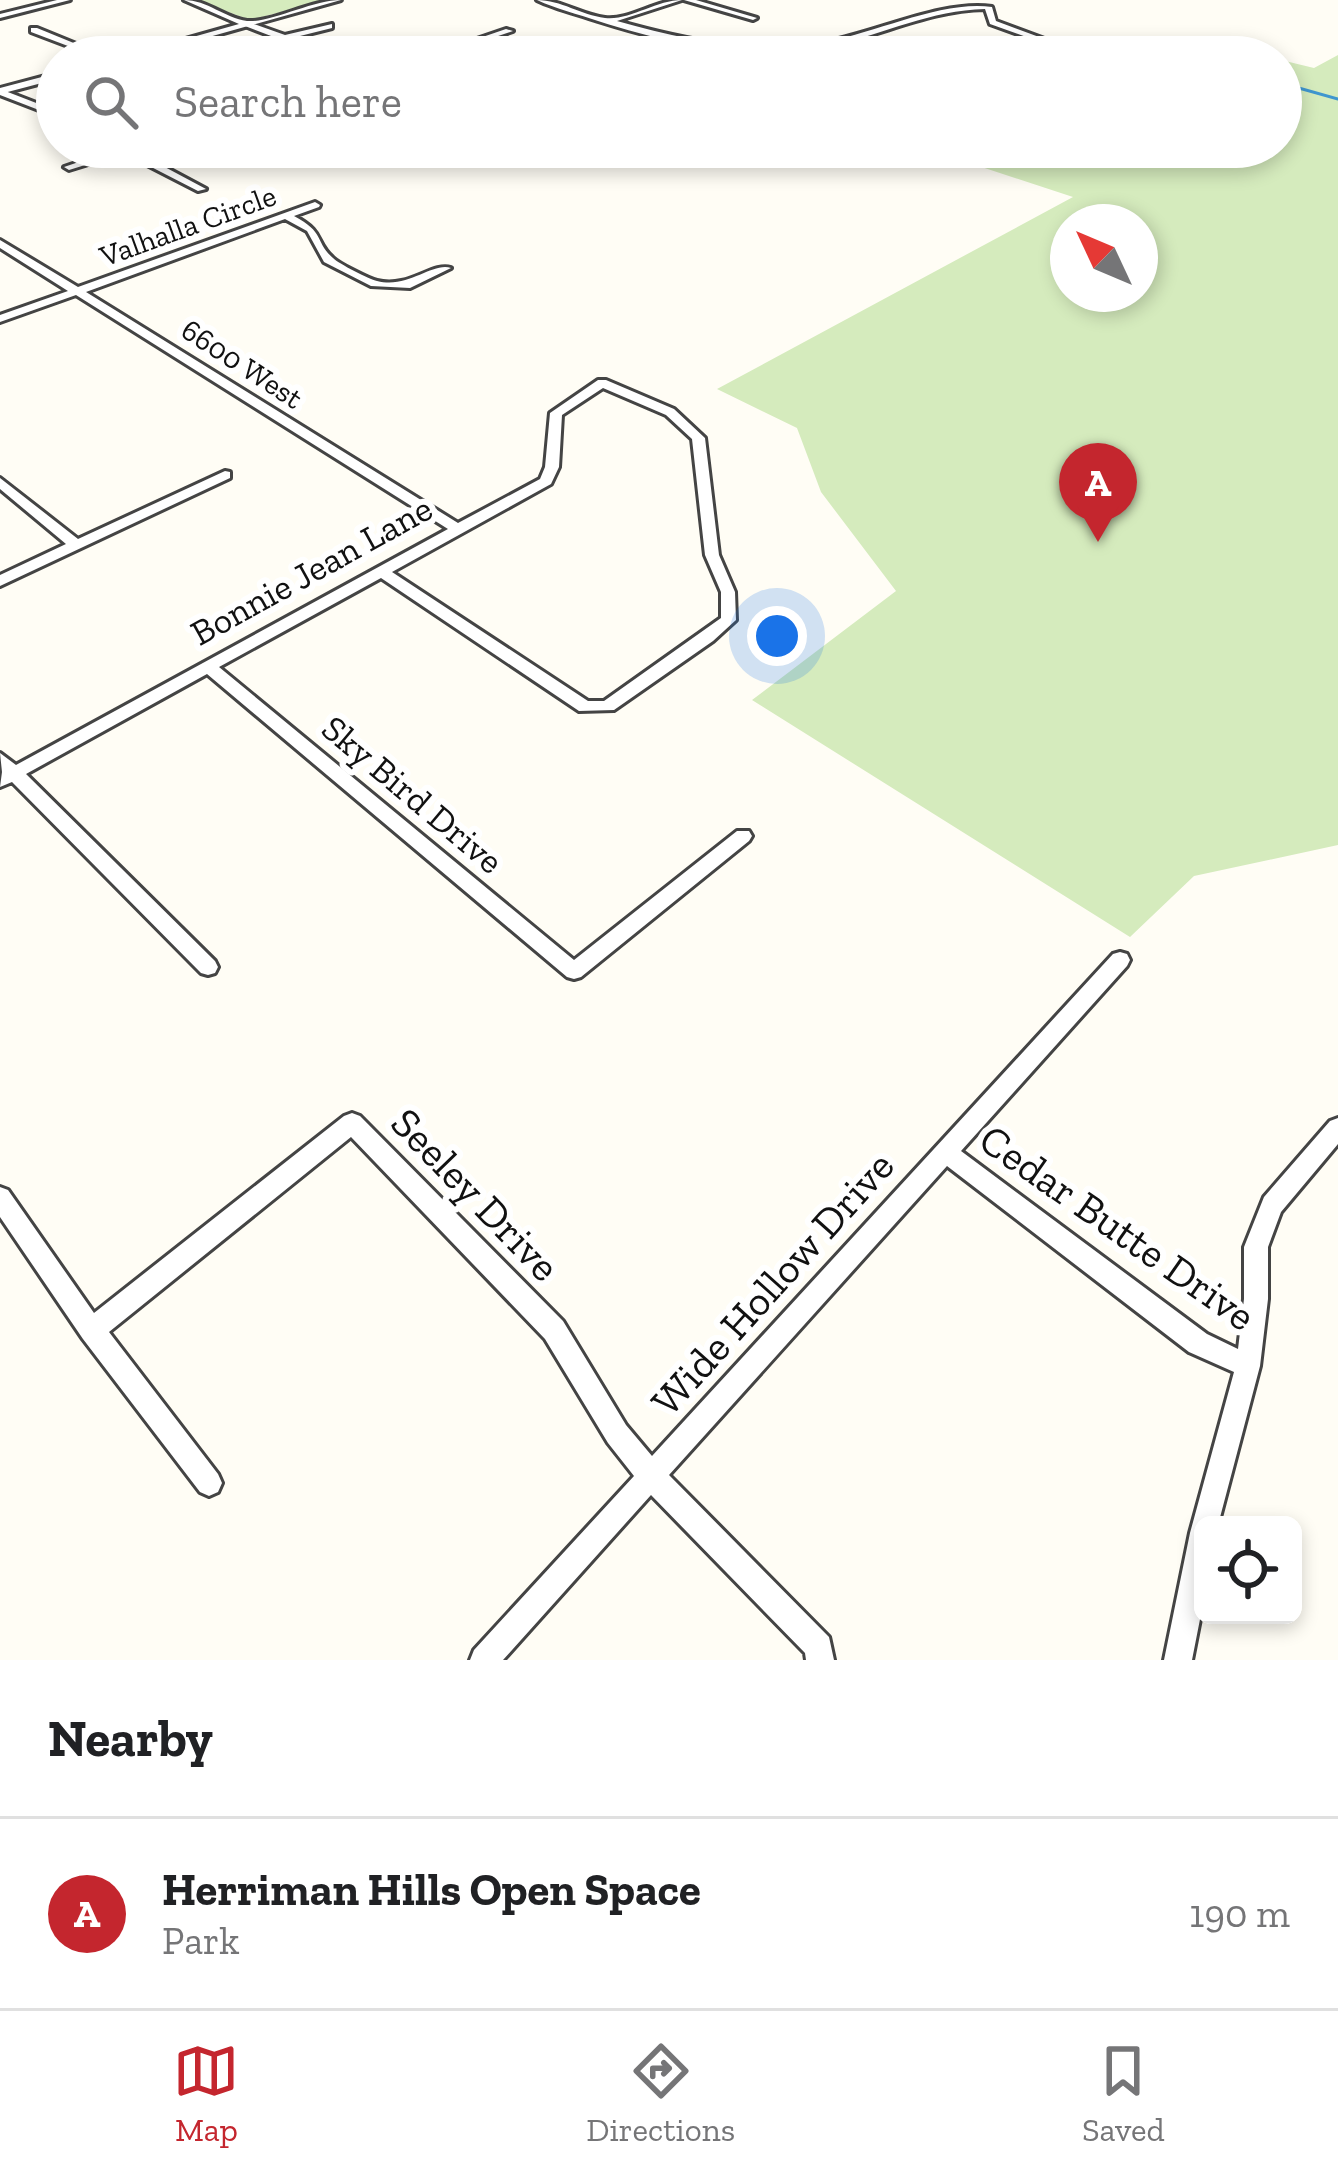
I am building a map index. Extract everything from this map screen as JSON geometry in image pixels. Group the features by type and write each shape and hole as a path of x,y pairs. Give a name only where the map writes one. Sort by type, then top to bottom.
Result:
{"street":[{"path":"0,16 66,0"},
{"path":"188,0 279,36"},
{"path":"204,36 337,0"},
{"path":"541,0 664,36"},
{"path":"610,21 678,0"},
{"path":"688,0 753,18"},
{"path":"856,36 935,10 988,7 999,0"},
{"path":"988,7 990,18 1002,27 1030,36"},
{"path":"292,36 329,26"},
{"path":"34,30 50,36"},
{"path":"494,36 509,31"},
{"path":"0,92 36,82"},
{"path":"0,92 36,106"},
{"path":"163,168 201,189"},
{"name":"Valhalla Circle","path":"0,319 315,206"},
{"path":"287,216 311,229 328,260 375,284 410,286 446,268"},
{"name":"6600 West","path":"0,243 457,529"},
{"name":"Bonnie Jean Lane","path":"4,771 210,668 545,481 552,467 556,413 602,383 670,412 698,439 712,555 728,592 730,613 708,637 598,709 575,703 382,572"},
{"path":"0,581 225,475"},
{"path":"0,482 76,545"},
{"name":"Sky Bird Drive","path":"210,668 574,971 742,836"},
{"path":"4,771 208,967"},
{"name":"Wide Hollow Drive","path":"484,1660 1120,960"},
{"name":"Seeley Drive","path":"92,1330 352,1123 554,1330 617,1434 651,1476"},
{"path":"1208,1516 1248,1366 1256,1247 1272,1205 1338,1128"},
{"name":"Cedar Butte Drive","path":"944,1151 1198,1342 1248,1366"},
{"path":"0,1198 92,1330 209,1484"},
{"path":"651,1476 819,1647 820,1660"},
{"path":"1178,1660 1194,1579"}],"green space":[{"path":"196,0 327,0 250,20"},
{"path":"1338,55 1338,845 1194,876 1130,937 752,700 896,591 821,492 797,428 717,389 1050,209 1050,312 1158,312 1158,204 1060,204 1073,197 985,168 1302,168 1302,65 1314,68"}],"waterway":[{"path":"1302,89 1338,99"}],"place":[{"name":"Herriman Hills Open Space","path":"1098,542"}]}
